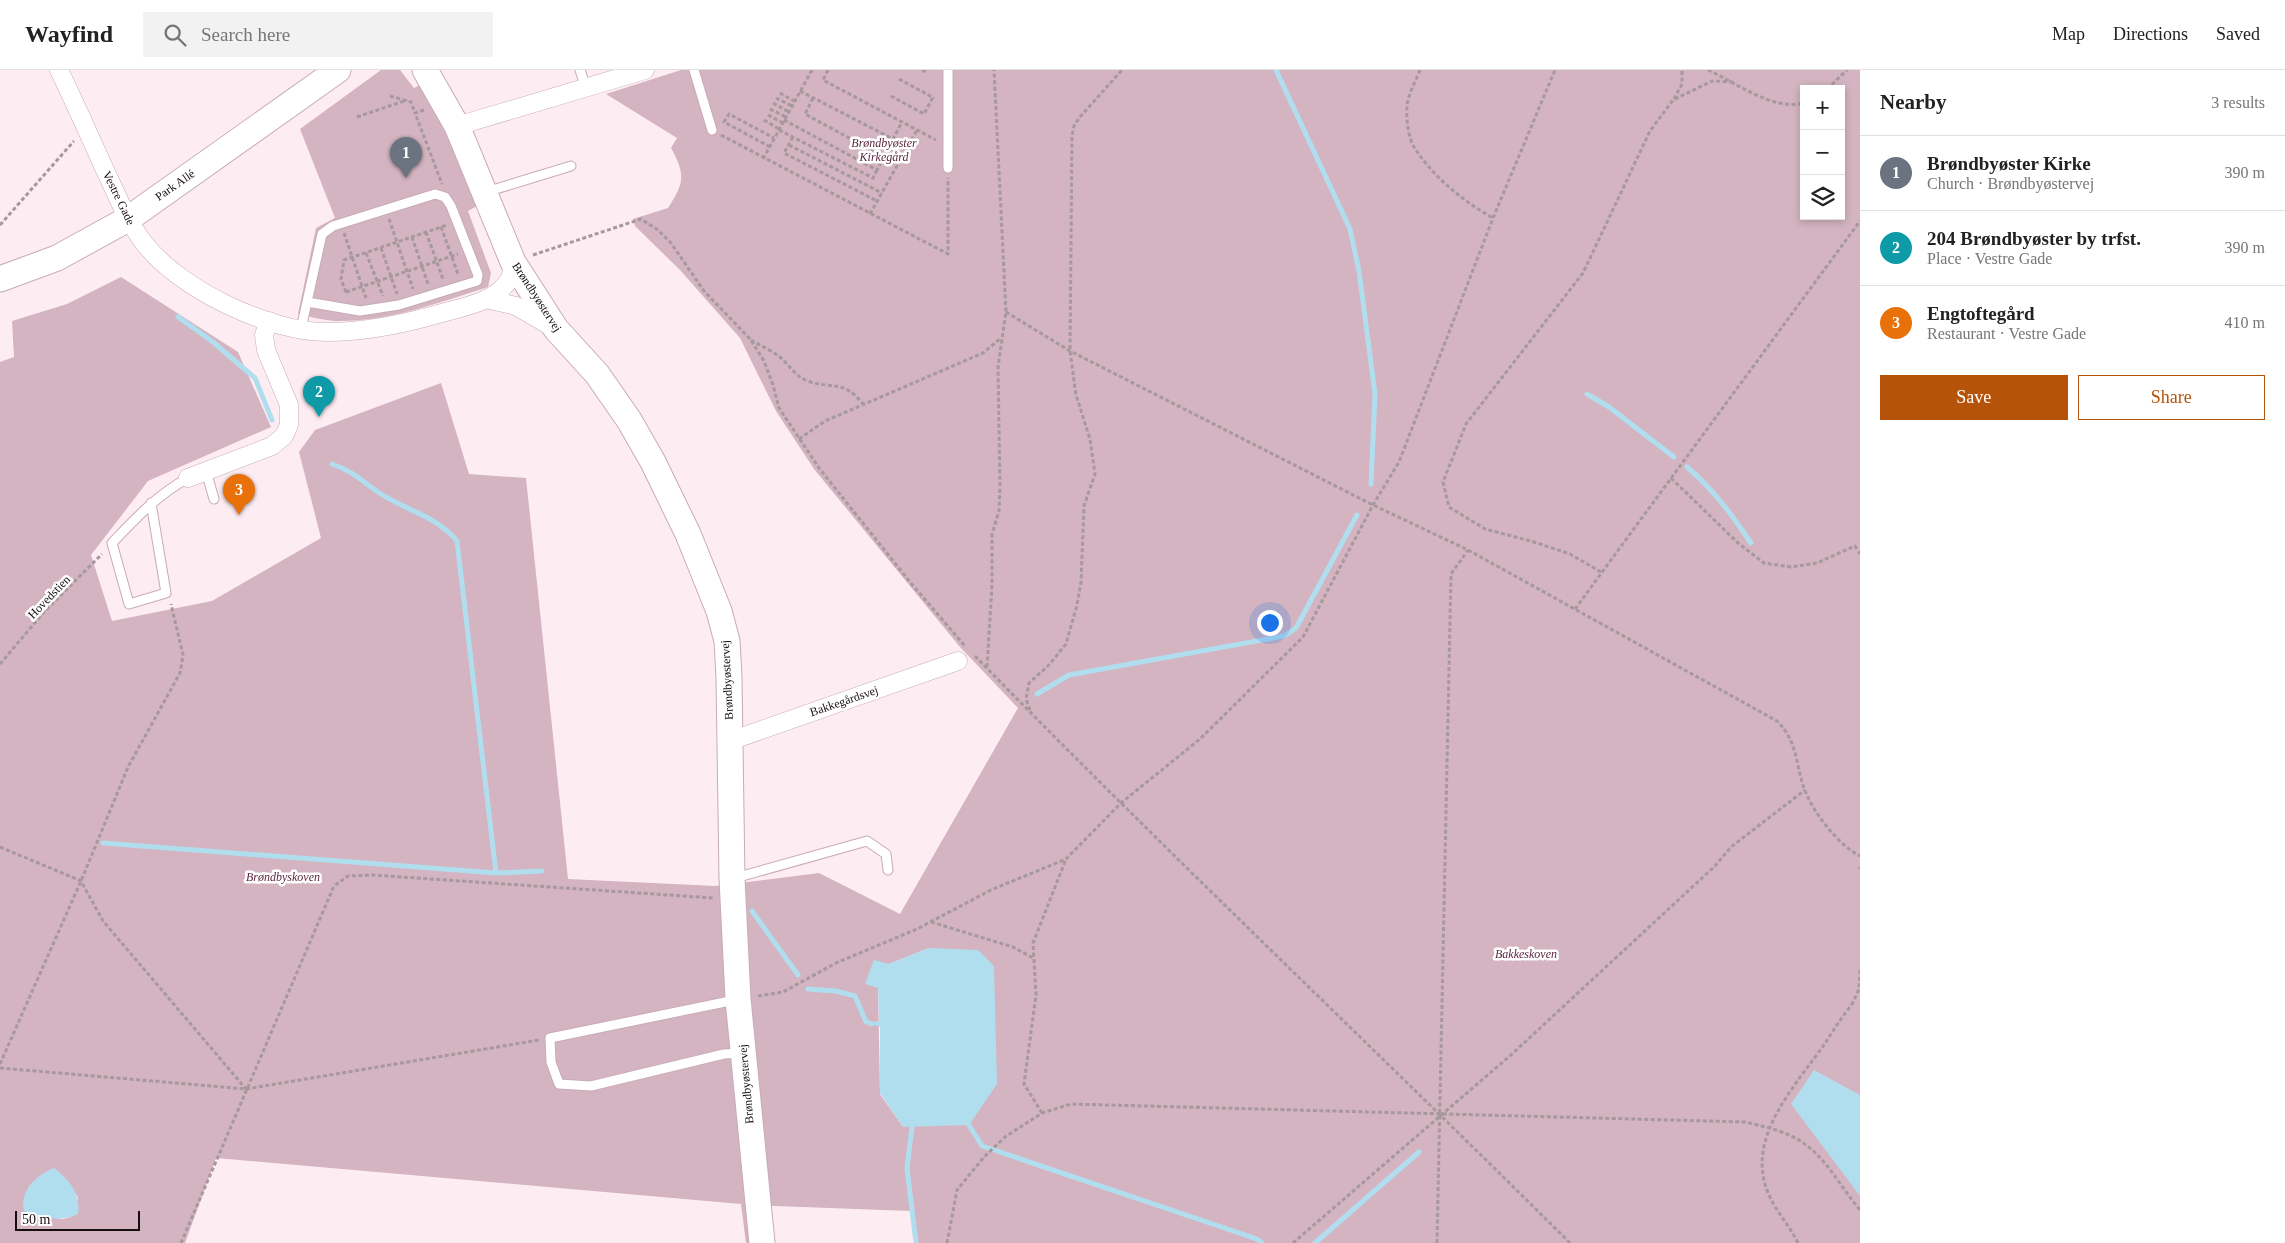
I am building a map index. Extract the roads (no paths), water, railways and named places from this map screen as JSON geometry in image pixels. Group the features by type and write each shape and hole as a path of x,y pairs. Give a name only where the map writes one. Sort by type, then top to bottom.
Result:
{"street":[{"name":"Vestre Gade","path":"60,70 128,219 146,245 175,272 214,299 269,321 302,329 326,332 403,324 486,300 503,288 510,278 513,262"},
{"name":"Park Allé","path":"0,280 56,258 128,219 338,70"},
{"name":"Brøndbyøstervej","path":"425,70 457,126 486,192 513,262 556,329 597,374 629,420 654,462 710,584 727,641 733,889 738,999 762,1243"},
{"path":"457,126 644,70"},
{"name":"Vestre Gade","path":"486,300 516,306 556,329"},
{"path":"188,478 272,446 284,436 289,425 289,405 266,350 264,335 269,321"},
{"name":"Bakkegårdsvej","path":"730,741 967,655"}],"lane":[{"path":"580,70 586,88"},
{"path":"694,70 712,130"},
{"path":"948,70 948,168"},
{"path":"486,192 571,166"},
{"path":"302,329 307,302 322,234 340,223 435,194 445,197 478,275 477,281 417,300 370,310 351,310 307,302"},
{"path":"206,471 214,499"},
{"path":"151,503 166,593 129,604 112,542 151,503 169,488 188,478"},
{"path":"733,889 867,841 886,854 888,870"},
{"path":"738,999 720,1005 550,1038 552,1062 559,1084 591,1086 724,1054 744,1053"}],"water":[{"path":"929,948 978,950 994,966 997,1084 969,1125 903,1127 880,1093 880,1027 872,1024 872,1022 879,1021 878,988 865,984 874,960 889,964"},
{"path":"1814,1070 1860,1095 1860,1196 1791,1104"},
{"path":"54,1168 73,1188 78,1200 78,1214 65,1218 51,1218 37,1216 24,1211 24,1197 30,1185 41,1175"}],"waterway":[{"path":"1276,70 1350,229 1359,271 1375,394 1371,484"},
{"path":"178,317 213,342 255,378 272,420"},
{"path":"1587,394 1609,407 1674,457"},
{"path":"332,464 352,473 391,500 441,526 457,541 496,873"},
{"path":"1687,467 1722,503 1751,543"},
{"path":"1037,694 1069,675 1284,636 1296,628 1357,515"},
{"path":"103,843 496,873 542,871"},
{"path":"752,911 798,975"},
{"path":"808,989 836,991 855,996 866,1022 872,1024"},
{"path":"969,1125 982,1146 1257,1239 1262,1243"},
{"path":"912,1127 907,1168 916,1243"},
{"path":"1315,1243 1419,1152"}],"place":[{"name":"Brøndbyøster Kirke","path":"406,178"},
{"name":"204 Brøndbyøster by trfst.","path":"319,417"},
{"name":"Engtoftegård","path":"239,515"}],"park label":[{"name":"Brøndbyøster Kirkegård","path":"884,150"},
{"name":"Brøndbyskoven","path":"283,877"},
{"name":"Bakkeskoven","path":"1526,954"}]}
